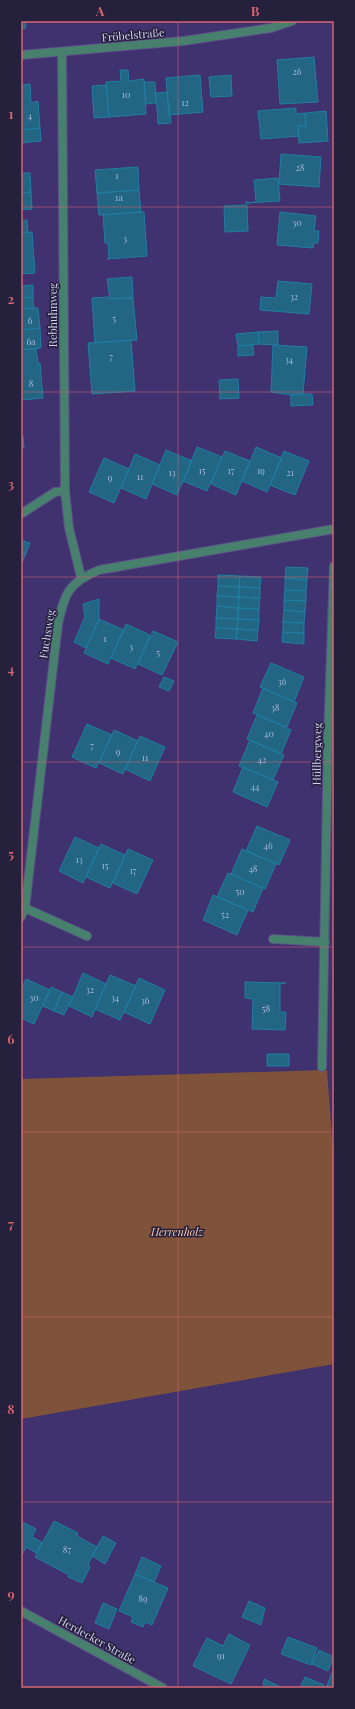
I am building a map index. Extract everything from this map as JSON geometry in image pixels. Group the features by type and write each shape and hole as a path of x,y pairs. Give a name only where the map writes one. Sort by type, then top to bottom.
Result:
{"street":[{"name":"Fröbelstraße","path":"21,55 183,41 271,28 292,21"},
{"name":"Rebhuhnweg","path":"62,52 65,491 69,528 81,577"},
{"path":"21,514 55,492 65,491"},
{"path":"81,577 99,570 334,528"},
{"name":"Hüllbergweg","path":"322,1067 328,739 334,566"},
{"name":"Fuchsweg","path":"21,917 25,908 58,624 62,607 70,589 81,577"},
{"path":"25,908 87,936"},
{"path":"273,939 325,942"},
{"name":"Herdecker Straße","path":"21,1611 163,1688"}],"green space":[{"name":"Herrenholz","path":"327,1070 334,1165 334,1364 21,1419 21,1079"}],"building":[{"path":"21,21 25,21 26,28 21,29"},
{"path":"314,57 318,102 280,104 277,60"},
{"path":"120,70 128,70 129,81 144,79 146,114 109,117 106,82 121,81"},
{"path":"200,75 203,112 169,115 166,78"},
{"path":"231,75 232,96 211,97 209,77"},
{"path":"144,82 155,82 156,103 146,104"},
{"path":"30,84 31,103 38,101 40,128 21,130 21,85"},
{"path":"106,85 109,117 94,118 92,86"},
{"path":"167,92 171,123 158,124 156,93"},
{"path":"296,108 296,114 305,113 306,126 298,126 299,136 261,139 258,111"},
{"path":"326,111 328,141 299,143 298,126 306,126 305,113"},
{"path":"40,128 41,141 21,143 21,130"},
{"path":"281,154 321,157 319,187 279,184"},
{"path":"138,167 139,190 97,193 95,170"},
{"path":"21,173 30,173 31,192 21,193"},
{"path":"278,178 280,201 248,203 256,202 254,180"},
{"path":"139,190 141,212 99,215 97,193"},
{"path":"31,192 32,209 21,210 21,193"},
{"path":"247,205 248,231 225,232 224,206"},
{"path":"144,212 147,256 107,259 109,257 108,243 105,243 103,215"},
{"path":"280,212 316,216 314,231 319,231 318,243 314,243 313,248 277,245"},
{"path":"27,220 28,232 21,233 21,221"},
{"path":"32,232 35,273 21,274 21,233"},
{"path":"132,277 133,298 110,299 107,279"},
{"path":"278,281 312,284 309,314 260,310 261,297 276,298"},
{"path":"33,285 33,297 21,298 21,286"},
{"path":"33,297 34,308 21,309 21,298"},
{"path":"109,297 110,299 133,298 137,340 95,343 92,298"},
{"path":"38,308 40,328 21,330 21,309"},
{"path":"40,328 41,348 21,350 21,330"},
{"path":"278,331 278,345 259,344 258,332"},
{"path":"258,332 259,344 238,346 236,334"},
{"path":"131,340 135,391 92,394 88,343"},
{"path":"253,345 254,355 238,356 238,346"},
{"path":"273,345 307,347 303,394 291,395 271,392"},
{"path":"36,349 38,363 40,363 43,398 21,400 21,350"},
{"path":"238,379 239,398 220,399 219,380"},
{"path":"312,394 313,405 291,406 291,395"},
{"path":"21,436 23,436 24,448 21,448"},
{"path":"197,447 222,457 207,491 183,481"},
{"path":"256,447 282,458 267,492 242,481"},
{"path":"166,450 192,461 177,495 152,484"},
{"path":"225,451 250,461 236,495 211,484"},
{"path":"284,451 309,461 295,495 270,485"},
{"path":"135,454 160,465 146,499 121,488"},
{"path":"104,458 129,469 114,503 89,492"},
{"path":"21,540 30,543 26,553 21,551"},
{"path":"21,551 26,553 22,563 21,563"},
{"path":"286,567 308,568 307,580 285,578"},
{"path":"218,575 240,576 239,587 218,586"},
{"path":"240,576 261,577 260,588 239,587"},
{"path":"285,578 307,580 306,591 285,590"},
{"path":"218,586 239,587 239,597 217,596"},
{"path":"239,587 260,588 260,598 239,597"},
{"path":"285,590 306,591 306,601 284,600"},
{"path":"217,596 239,597 238,608 217,606"},
{"path":"239,597 260,598 259,609 238,608"},
{"path":"99,599 99,619 86,648 74,642 85,617 83,604"},
{"path":"284,600 306,601 305,612 284,610"},
{"path":"217,606 238,608 238,619 216,618"},
{"path":"238,608 259,609 259,620 238,619"},
{"path":"284,610 305,612 304,623 283,622"},
{"path":"216,618 238,619 237,629 216,628"},
{"path":"99,619 124,630 108,664 84,653"},
{"path":"238,619 259,620 258,630 237,629"},
{"path":"283,622 304,623 304,633 283,632"},
{"path":"126,624 150,635 135,669 111,658"},
{"path":"216,628 237,629 236,639 215,638"},
{"path":"237,629 258,630 257,641 236,639"},
{"path":"153,631 178,642 162,675 138,664"},
{"path":"283,632 304,633 304,644 282,642"},
{"path":"271,663 304,677 294,702 260,687"},
{"path":"164,677 174,681 169,691 159,687"},
{"path":"263,688 297,703 287,727 253,713"},
{"path":"257,715 291,730 281,754 247,739"},
{"path":"87,724 112,735 96,768 72,757"},
{"path":"114,730 138,741 123,774 99,763"},
{"path":"140,736 165,747 150,781 125,769"},
{"path":"250,740 284,755 273,780 239,766"},
{"path":"243,767 278,782 267,807 233,792"},
{"path":"257,826 290,840 279,865 246,851"},
{"path":"75,837 99,848 83,883 59,871"},
{"path":"101,844 125,855 110,888 86,877"},
{"path":"128,849 153,860 137,894 113,883"},
{"path":"242,849 276,864 265,889 231,874"},
{"path":"228,873 263,888 253,912 217,897"},
{"path":"213,895 248,910 237,935 203,920"},
{"path":"83,973 106,984 92,1017 69,1006"},
{"path":"110,975 136,986 120,1020 95,1009"},
{"path":"139,978 165,990 150,1024 124,1012"},
{"path":"26,979 50,990 34,1024 21,1018 21,989"},
{"path":"245,982 286,983 280,984 280,1012 286,1012 285,1030 252,1029 253,999 245,998"},
{"path":"51,987 62,992 54,1011 43,1006"},
{"path":"62,992 73,997 64,1015 54,1011"},
{"path":"267,1054 289,1054 289,1066 267,1066"},
{"path":"21,1521 36,1529 32,1537 42,1542 36,1553 26,1547 21,1557"},
{"path":"54,1521 78,1533 77,1536 97,1547 88,1565 90,1567 82,1583 68,1577 69,1575 35,1557"},
{"path":"103,1536 116,1543 105,1564 92,1556"},
{"path":"142,1557 161,1566 154,1582 135,1574"},
{"path":"135,1574 168,1588 152,1625 145,1622 143,1627 131,1622 133,1617 119,1611"},
{"path":"249,1601 265,1608 261,1625 242,1617"},
{"path":"103,1603 117,1609 109,1629 95,1623"},
{"path":"229,1634 250,1645 231,1684 193,1666 207,1638 223,1646"},
{"path":"288,1637 317,1648 311,1665 281,1654"},
{"path":"319,1650 334,1657 328,1671 312,1664"},
{"path":"332,1673 334,1673 334,1688 326,1688"},
{"path":"305,1677 324,1685 322,1688 300,1688"},
{"path":"264,1679 283,1688 263,1688"}]}
